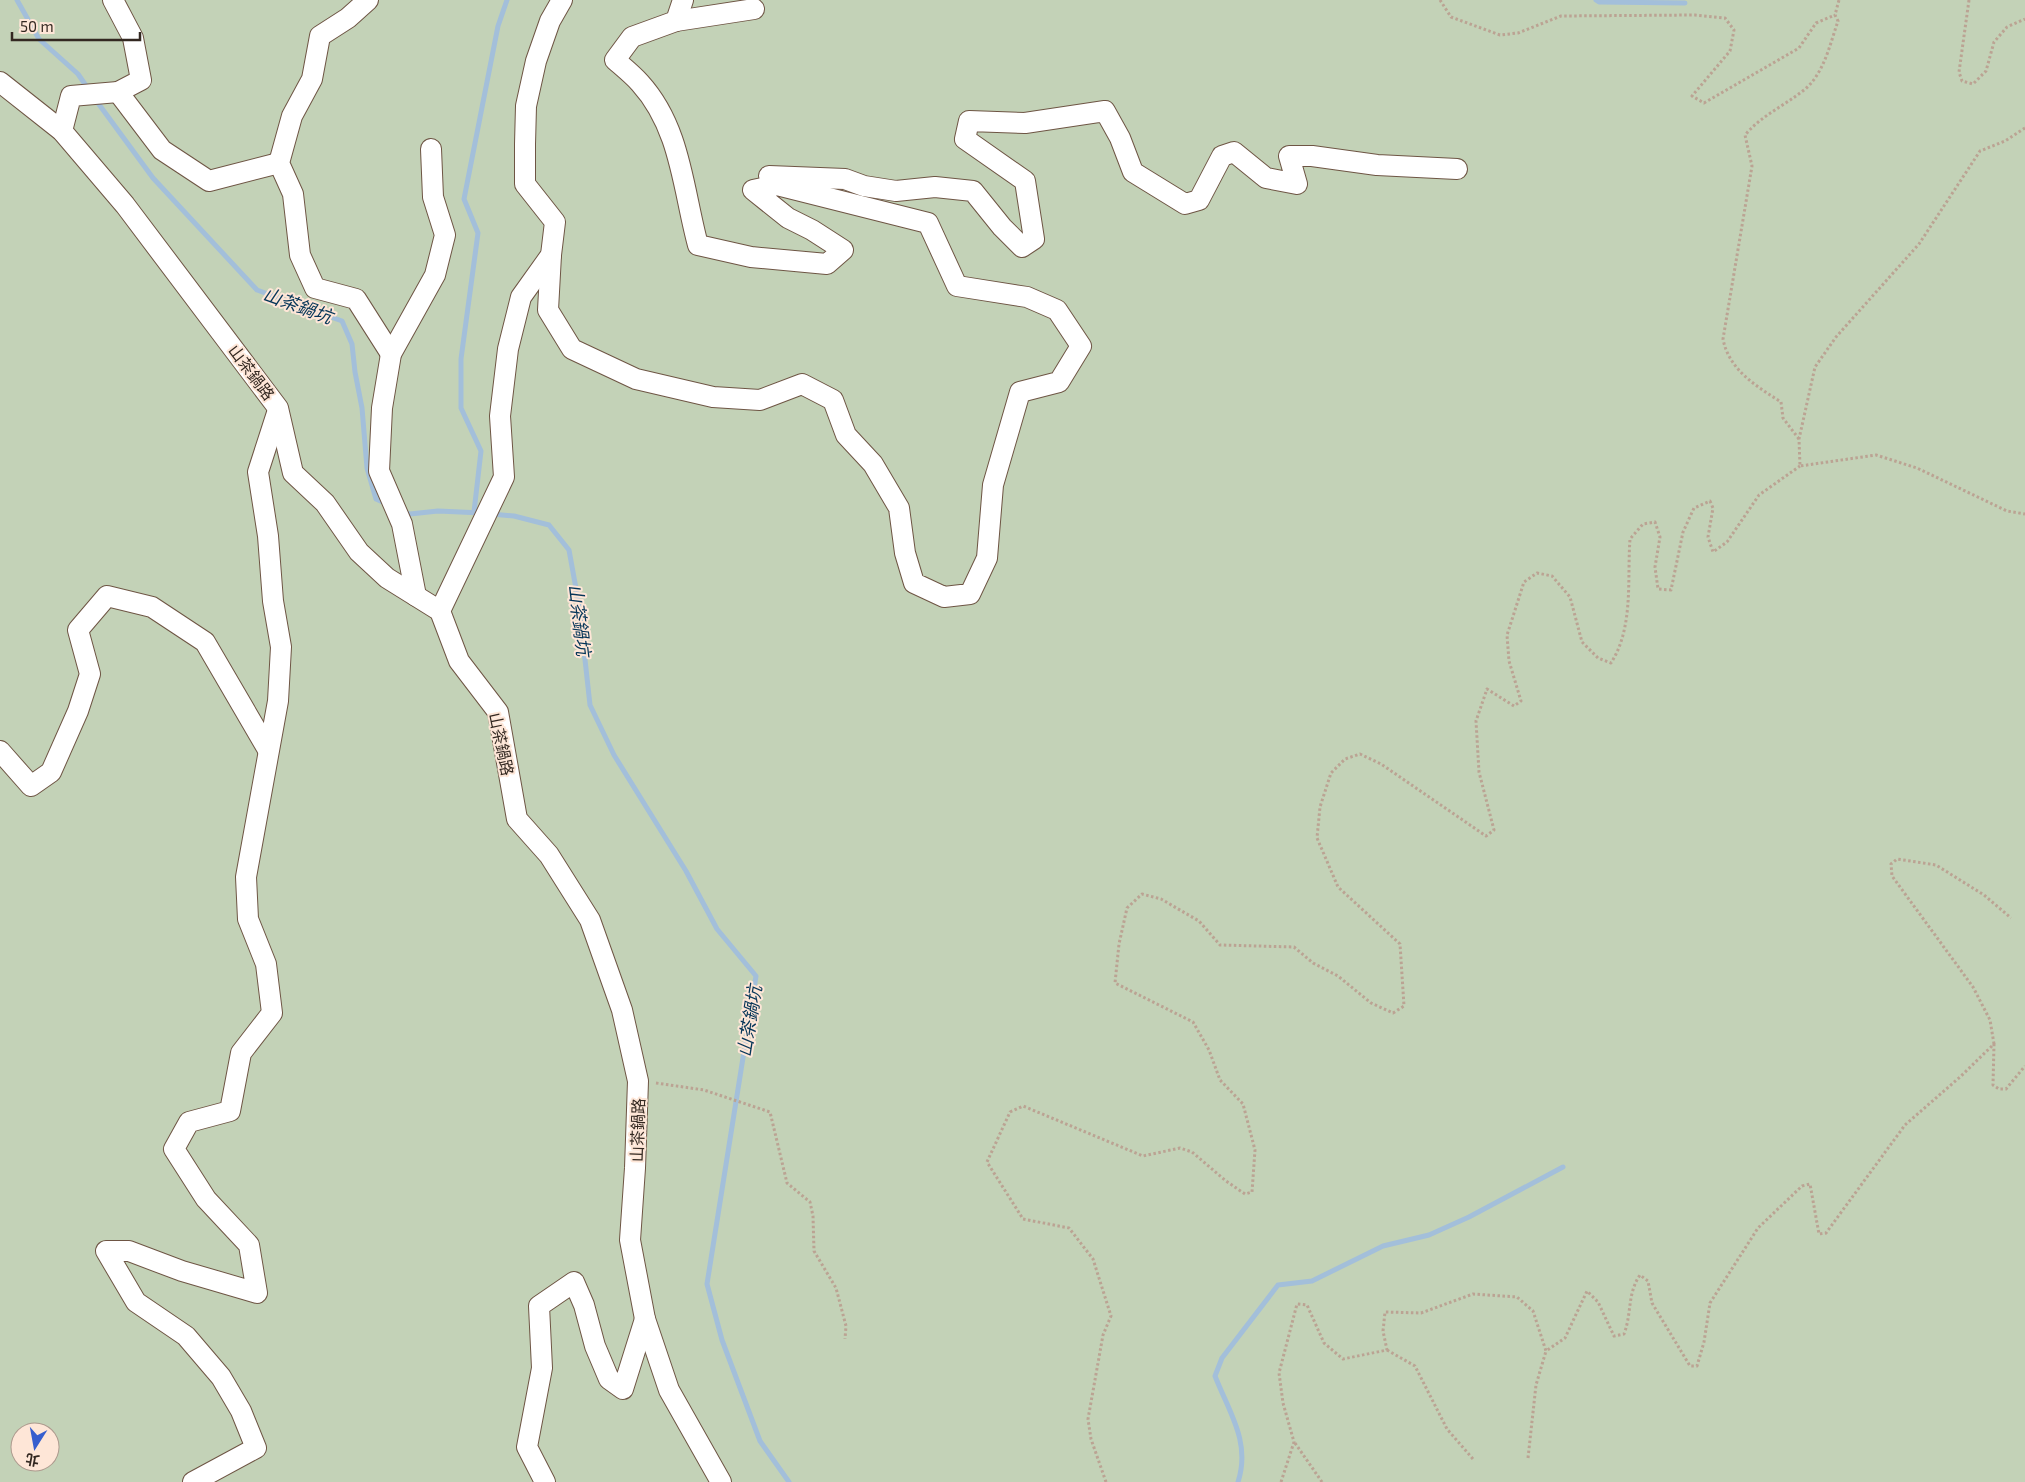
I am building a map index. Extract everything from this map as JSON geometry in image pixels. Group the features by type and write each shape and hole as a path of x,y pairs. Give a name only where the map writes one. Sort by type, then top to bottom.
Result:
{"street":[{"path":"62,131 71,96 111,92 141,80 133,38 113,0"},
{"path":"368,0 348,18 320,36 312,79 292,116 279,163 292,194 300,255 315,288 356,299 391,354"},
{"path":"562,0 550,21 536,60 526,106 525,184 555,222 550,255 548,310 572,349 636,379 713,397 760,400 802,384 833,400 846,435 873,464 899,508 905,553 914,583 944,597 970,594 987,558 993,484 1020,392 1059,382 1081,346 1057,310 1026,297 957,286 928,223 777,185 753,190"},
{"path":"676,21 683,0"},
{"path":"753,190 788,218 812,230 843,250 827,264 751,257 698,245 677,152 662,116 641,84 615,60 632,37 676,21 754,9"},
{"name":"山茶鍋路","path":"0,82 62,131 125,205 278,408 293,474 324,503 359,552 387,578 440,611 459,662 498,712 517,819 549,855 590,920 622,1010 638,1080 636,1168 630,1240 645,1319 669,1390 721,1482"},
{"path":"111,92 162,150 208,181 279,163"},
{"path":"753,190 764,176 845,179 864,186 896,191 935,187 973,191 1002,227 1022,247 1034,239 1024,181 965,139 969,121 1025,124 1106,111 1120,138 1133,172 1184,204 1199,200 1222,156 1234,152 1266,178 1297,184 1289,156 1312,156 1377,165 1457,169"},
{"path":"416,596 400,521 379,471 382,408 391,354 435,275 445,235 433,197 430,149"},
{"path":"440,611 504,477 500,416 508,349 521,297 550,255"},
{"path":"194,1482 256,1448 242,1411 221,1377 186,1336 136,1302 106,1251 129,1251 182,1271 257,1293 249,1245 206,1199 174,1149 188,1122 230,1110 241,1053 272,1012 266,964 248,919 246,877 278,700 281,647 272,601 268,536 258,472 278,408"},
{"path":"0,751 31,786 51,772 78,711 90,674 78,630 107,596 152,607 205,642 268,750"},
{"path":"545,1482 527,1447 542,1368 539,1306 574,1282 584,1305 595,1346 610,1379 623,1389 645,1319"}],"path":[{"path":"1440,0 1451,17 1500,35 1518,33 1561,16 1695,15 1724,18 1734,30 1730,51 1692,96 1704,103 1799,48 1816,23 1835,15"},
{"path":"1799,439 1783,418 1781,402 1752,384 1726,354 1723,339 1752,166 1745,134 1758,120 1805,89 1820,70 1838,21 1835,15 1839,0"},
{"path":"1969,0 1959,72 1962,81 1973,84 1986,71 1994,42 2006,27 2025,19"},
{"path":"1800,466 1799,439 1815,367 1836,337 1919,244 1980,151 2005,141 2025,128"},
{"path":"1106,1482 1091,1439 1088,1419 1103,1335 1111,1316 1093,1259 1069,1228 1023,1219 986,1162 1010,1112 1023,1106 1142,1156 1180,1148 1192,1152 1226,1181 1246,1194 1252,1192 1255,1150 1243,1104 1220,1080 1209,1050 1194,1022 1115,983 1119,944 1127,908 1142,894 1161,898 1199,920 1220,945 1294,947 1314,963 1338,976 1372,1003 1393,1013 1404,1006 1400,944 1338,887 1317,838 1320,807 1331,774 1345,759 1360,754 1381,764 1486,836 1494,830 1479,772 1476,721 1487,689 1514,706 1521,701 1510,660 1507,635 1524,582 1537,573 1552,576 1570,597 1582,642 1598,658 1611,663 1619,650 1627,618 1630,539 1643,524 1655,522 1660,537 1655,567 1658,589 1671,590 1683,532 1694,508 1710,501 1713,508 1708,537 1713,552 1727,542 1758,495 1800,466 1876,455 1882,456 1917,468 2007,511 2025,514"},
{"path":"2011,918 1984,895 1936,865 1897,859 1891,864 1892,876 1974,987 1990,1020 1994,1044 1993,1085 1998,1089 2006,1089 2025,1066"},
{"path":"1546,1352 1565,1338 1587,1291 1598,1302 1614,1336 1624,1334 1628,1324 1632,1287 1640,1275 1648,1281 1652,1303 1690,1366 1697,1366 1704,1342 1710,1303 1758,1228 1802,1186 1810,1184 1819,1234 1826,1234 1905,1125 1960,1077 1994,1044"},
{"path":"638,1080 704,1090 770,1112 787,1184 810,1202 813,1216 814,1251 836,1288 846,1326 845,1339"},
{"path":"1386,1350 1383,1331 1385,1312 1420,1313 1473,1294 1517,1297 1533,1311 1546,1352 1536,1385 1528,1458"},
{"path":"1322,1482 1294,1442 1283,1403 1279,1373 1296,1304 1307,1305 1324,1343 1343,1359 1386,1350 1414,1366 1447,1429 1473,1459"},
{"path":"1281,1482 1294,1442"}],"green space":[{"path":"0,0 2025,0 2025,1482 0,1482"}],"waterway":[{"name":"山茶鍋坑","path":"17,0 39,39 78,74 89,90"},
{"path":"474,512 481,451 461,408 461,359 478,233 464,199 498,26 507,0"},
{"path":"1596,0 1599,2 1685,3"},
{"name":"山茶鍋坑","path":"95,99 153,178 257,290 342,321 352,344 362,408 367,468 376,499 387,504"},
{"name":"山茶鍋坑","path":"404,512 410,514 438,511 482,513"},
{"name":"山茶鍋坑","path":"491,514 514,516 549,525 569,550 579,605 590,705 614,755 686,871 717,929 756,976 707,1284 722,1340 760,1441 789,1482"},
{"path":"1238,1482 1242,1454 1240,1440 1237,1427 1215,1376 1222,1358 1278,1285 1312,1281 1383,1246 1429,1235 1469,1217 1563,1167"}]}
